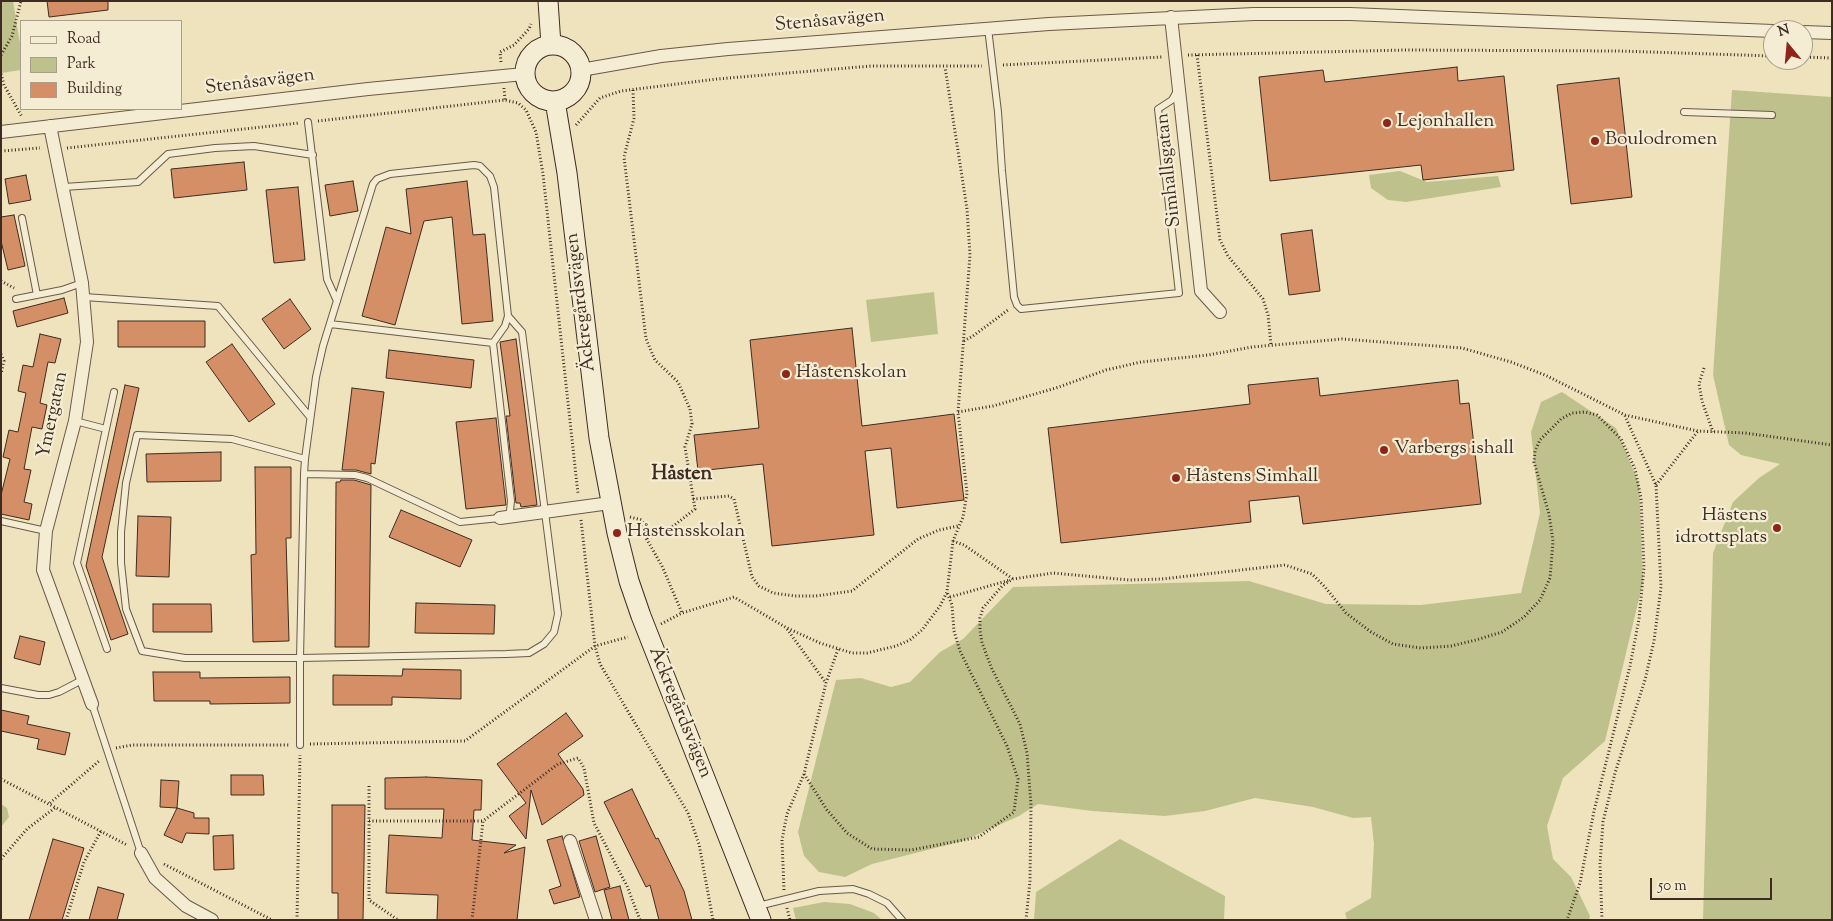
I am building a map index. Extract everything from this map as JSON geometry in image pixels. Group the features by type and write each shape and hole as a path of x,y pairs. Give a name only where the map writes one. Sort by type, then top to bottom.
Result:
{"street":[{"path":"548,1 551,45"},
{"name":"Stenåsavägen","path":"581,70 661,56 728,49 988,28 1172,17 1350,14 1763,31"},
{"name":"Simhallsgatan","path":"1172,17 1201,291 1220,312"},
{"path":"1813,32 1832,33"},
{"path":"551,45 563,46 573,53 581,70 580,81 575,91 566,98 555,101 544,100 534,94 527,85 524,74 526,62 534,52 551,45"},
{"name":"Stenåsavägen","path":"1,132 524,74"},
{"name":"Äckregårdsvägen","path":"555,101 567,173 599,438 610,503 629,581 641,616 759,913"},
{"name":"Ymergatan","path":"50,126 64,187 82,283 87,342 75,420 46,531 43,570 92,704"},
{"path":"500,518 610,503"},
{"path":"570,841 596,920"},
{"path":"141,853 155,878 186,906 212,920"}],"lane":[{"path":"988,28 1017,305 1026,309 1179,293 1158,109 1172,100 1180,86"},
{"path":"1684,112 1772,115"},
{"path":"308,122 327,279 337,301"},
{"path":"64,187 138,182 168,154 215,148 254,146 313,155"},
{"path":"300,745 304,459 316,377 330,324 373,184 377,179 390,174 474,164 486,171 494,187 508,316 505,326 494,343 511,501 510,511 506,516 500,518 460,522 367,478 355,475 304,474"},
{"path":"22,218 37,295"},
{"path":"16,299 82,283"},
{"path":"84,297 218,306 310,417"},
{"path":"304,459 232,439 137,435 126,483 121,532 121,563 126,609 142,650 185,658 300,658 528,653 544,644 554,632 558,614 522,332 508,316"},
{"path":"330,324 494,343"},
{"path":"107,649 77,564 114,392"},
{"path":"75,420 106,429"},
{"path":"1,522 46,531"},
{"path":"1,688 38,695 49,694 59,692 82,680"},
{"path":"92,704 141,853"},
{"path":"759,913 785,898 834,889 854,889 869,894 886,904 902,920"}],"path":[{"path":"1,55 12,36 21,1"},
{"path":"505,100 500,52 514,45 529,29 532,20"},
{"path":"536,132 576,125 594,103 605,94 717,79 871,66 992,66 1176,55 1416,50 1619,51 1763,56"},
{"path":"1197,55 1220,240 1228,256 1262,299 1268,315 1271,345"},
{"path":"1813,57 1832,58"},
{"path":"659,625 682,613 734,597 787,628 838,649 852,653 867,653 896,646 910,640 932,618 947,592 953,541 963,518 967,493 958,412 970,234 945,67"},
{"path":"1,74 3,85 24,120 26,129"},
{"path":"633,90 634,118 624,157 646,339 655,360 678,382 690,409 692,424 685,447 695,509 663,534 646,538"},
{"path":"1,151 55,148 505,100 518,103 526,110 536,132 543,174 595,646 600,664 688,813 699,844 713,920"},
{"path":"964,340 973,336 1003,312 1017,305"},
{"path":"958,412 993,406 1056,388 1106,370 1141,362 1208,356 1271,345 1342,339 1462,348 1511,362 1545,376 1624,415 1698,431 1745,433 1832,445"},
{"path":"1,354 4,361 1,374"},
{"path":"1704,368 1699,384 1702,401 1713,432"},
{"path":"950,597 1013,579 1053,573 1130,580 1162,579 1285,565 1312,574 1346,613 1371,632 1393,644 1421,648 1451,646 1476,640 1502,632 1524,617 1540,600 1550,578 1553,541 1549,514 1534,462 1535,451 1540,440 1561,418 1572,413 1597,415 1621,439 1635,468 1643,525 1644,575 1639,619 1630,666 1594,811 1580,883 1567,920"},
{"path":"1602,920 1600,864 1603,822 1615,773 1646,680 1659,613 1661,555 1656,485 1624,415"},
{"path":"1656,485 1698,431"},
{"path":"693,499 729,496 734,499 752,577 759,586 773,593 795,596 816,596 852,591 918,539 939,530 958,526"},
{"path":"629,516 642,520 646,538 662,566 682,613"},
{"path":"953,541 964,545 1013,579"},
{"path":"1013,579 1003,585 983,608 980,618 980,630 992,669 1020,724 1027,753 1031,804 1030,880 1026,920"},
{"path":"804,774 827,810 847,833 872,849 911,850 979,837 1014,812 1018,779 1007,746 960,651 954,630 950,597 947,592"},
{"path":"787,628 826,683"},
{"path":"1,779 50,803 108,753 118,747 132,745 300,745 465,741 595,646 628,637"},
{"path":"790,920 785,898 782,840 787,814 804,774 826,683 838,649"},
{"path":"297,920 300,745"},
{"path":"369,821 483,822 558,764 578,758 584,768 594,823 627,886 640,920"},
{"path":"369,786 369,900 398,920"},
{"path":"1,859 27,829 56,807"},
{"path":"472,920 483,822"},
{"path":"66,920 84,862 101,831"}],"green space":[{"path":"1,1 13,1 20,43 20,70 1,73"},
{"name":"Hästens idrottsplats","path":"1732,90 1832,97 1832,920 1703,920 1713,553 1733,502 1759,478 1780,464 1741,455 1729,445 1713,375"},
{"path":"1400,171 1427,182 1498,176 1501,187 1406,202 1388,200 1371,188 1369,175"},
{"path":"934,292 938,334 871,342 866,300"},
{"path":"1562,392 1616,428 1639,484 1643,582 1605,741 1563,778 1547,826 1553,859 1571,877 1590,916 1589,920 1347,920 1345,913 1371,898 1374,844 1371,817 1353,818 1313,807 1255,798 1205,811 1165,816 1092,811 1038,804 1019,816 963,841 872,864 845,877 819,872 804,856 798,832 836,680 861,678 891,687 910,682 940,652 963,639 1013,587 1249,581 1326,604 1421,605 1521,593 1540,513 1531,432 1541,402"},
{"path":"1,804 7,808 9,817 1,827"},
{"path":"1120,839 1225,896 1224,920 1034,920 1036,892"},
{"path":"824,902 850,904 874,913 882,920 796,920 793,908"}],"building":[{"path":"47,1 108,1 108,10 49,17"},
{"name":"Lejonhallen","path":"1457,67 1458,81 1504,76 1514,170 1423,180 1421,165 1270,181 1259,77 1323,70 1325,82"},
{"name":"Boulodromen","path":"1619,78 1632,197 1571,204 1557,85"},
{"path":"244,162 247,190 174,198 171,169"},
{"path":"26,175 31,200 9,204 5,179"},
{"path":"353,181 358,211 330,216 325,185"},
{"path":"467,181 473,235 485,234 493,321 462,324 452,217 424,221 395,325 362,316 386,227 411,234 406,189"},
{"path":"298,187 305,260 274,263 266,190"},
{"path":"14,215 25,266 8,270 1,241 1,217"},
{"path":"1312,230 1320,291 1289,295 1281,234"},
{"path":"64,298 68,313 17,327 13,311"},
{"path":"290,299 311,329 284,349 262,319"},
{"path":"118,321 205,321 205,347 118,347"},
{"path":"852,328 862,426 954,414 964,500 897,508 891,448 865,451 874,535 772,546 763,464 698,471 694,435 759,428 750,340"},
{"path":"40,334 61,339 55,363 48,362 40,403 47,405 42,429 32,427 24,469 31,470 24,502 32,504 29,520 1,514 1,495 10,459 3,457 9,430 18,432 26,393 18,391 23,365 33,367"},
{"path":"516,339 537,505 521,507 520,503 516,503 506,416 510,416 500,342"},
{"path":"232,344 275,404 249,422 206,362"},
{"path":"389,350 474,360 471,388 386,378"},
{"path":"1318,378 1320,396 1458,380 1460,404 1469,403 1481,504 1303,524 1299,496 1249,501 1251,522 1061,543 1048,428 1250,404 1248,385"},
{"path":"125,385 139,388 102,557 128,634 111,640 86,566"},
{"path":"352,388 384,392 375,464 371,463 371,474 356,470 342,470"},
{"path":"496,418 506,505 466,509 456,422"},
{"path":"221,452 221,481 147,482 146,454"},
{"path":"255,467 291,467 291,538 286,538 289,641 253,642 251,555 256,554"},
{"path":"354,480 371,485 369,647 335,647 336,482"},
{"path":"401,510 472,540 460,567 389,537"},
{"path":"138,516 171,517 169,577 136,576"},
{"path":"416,603 495,605 494,634 415,633"},
{"path":"153,604 211,604 212,632 153,632"},
{"path":"20,636 45,642 40,665 14,658"},
{"path":"403,669 461,670 461,699 392,697 392,705 333,705 333,675 402,676"},
{"path":"153,672 200,672 200,678 290,677 290,703 210,704 210,701 154,701"},
{"path":"1,710 29,716 27,724 70,733 65,755 37,749 39,739 1,731"},
{"path":"566,713 583,736 558,754 583,789 584,795 542,825 531,790 526,839 509,816 526,803 497,764"},
{"path":"231,775 263,775 264,795 231,795"},
{"path":"426,777 482,780 481,810 474,810 472,840 516,845 504,853 525,847 517,920 437,920 438,895 386,893 389,835 442,838 444,809 385,809 385,778"},
{"path":"161,780 179,781 177,808 160,807"},
{"path":"632,789 684,891 692,920 659,920 650,885 646,887 604,802"},
{"path":"332,805 365,805 363,920 338,920 338,893 332,893"},
{"path":"177,808 194,813 194,818 209,818 209,834 186,833 182,843 164,835"},
{"path":"233,835 234,869 214,870 213,836"},
{"path":"562,836 580,897 554,904 549,890 561,886 547,840"},
{"path":"596,836 610,887 595,892 579,841"},
{"path":"53,839 84,848 62,920 29,920"},
{"path":"620,886 629,920 612,920 604,890"},
{"path":"98,887 124,894 117,920 89,920"}],"place":[{"name":"Lejonhallen","path":"1387,123"},
{"name":"Boulodromen","path":"1595,141"},
{"name":"Håstenskolan","path":"786,374"},
{"name":"Varbergs ishall","path":"1384,450"},
{"name":"Håstens Simhall","path":"1176,478"},
{"name":"Hästens idrottsplats","path":"1777,528"},
{"name":"Håstensskolan","path":"617,533"}],"district":[{"name":"Håsten","path":"682,476"}]}
